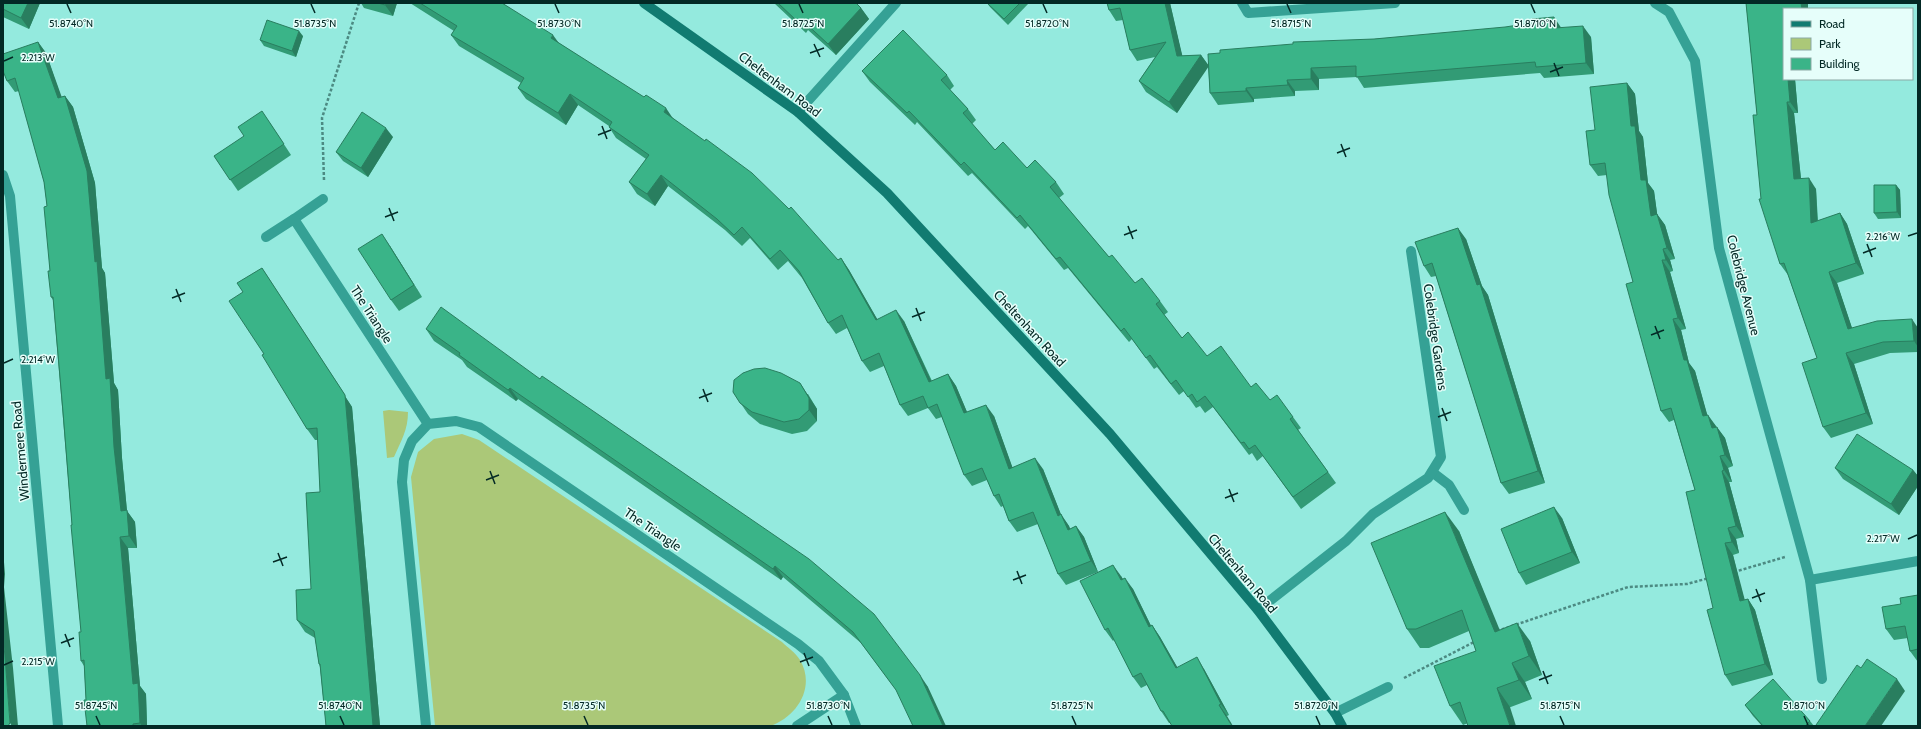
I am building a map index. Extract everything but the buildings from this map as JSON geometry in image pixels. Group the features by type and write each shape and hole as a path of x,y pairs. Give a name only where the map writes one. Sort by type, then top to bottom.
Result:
{"main road":[{"name":"Cheltenham Road","path":"644,3 798,112 887,193 1110,434 1258,610 1335,713 1342,726"}],"street":[{"path":"798,112 896,3"},
{"path":"1242,3 1248,13 1395,3"},
{"name":"Colebridge Avenue","path":"1655,3 1669,12 1695,61 1719,248 1810,580 1822,679"},
{"name":"Windermere Road","path":"3,175 10,196 58,726"},
{"path":"266,237 323,199"},
{"name":"The Triangle","path":"294,219 428,424 456,421 479,427 798,644 819,661 844,695 856,726"},
{"name":"Colebridge Gardens","path":"1258,610 1346,540 1373,514 1428,478 1441,457 1411,251"},
{"path":"426,726 402,482 404,460 412,441 428,424"},
{"path":"1432,472 1449,485 1464,510"},
{"path":"1810,580 1918,561"},
{"path":"1335,713 1388,686"},
{"path":"797,726 844,695"}],"path":[{"path":"323,199 324,164 322,118 359,3"},
{"path":"1726,574 1803,552"},
{"path":"1490,634 1504,627 1628,587 1688,584 1711,578"},
{"path":"1388,686 1477,641"}],"green space":[{"path":"389,410 408,412 408,418 405,430 394,457 387,458 383,411"},
{"path":"462,434 479,440 782,642 798,657 804,670 806,680 805,690 796,708 780,722 770,726 435,726 411,477 418,452 434,439"}]}
